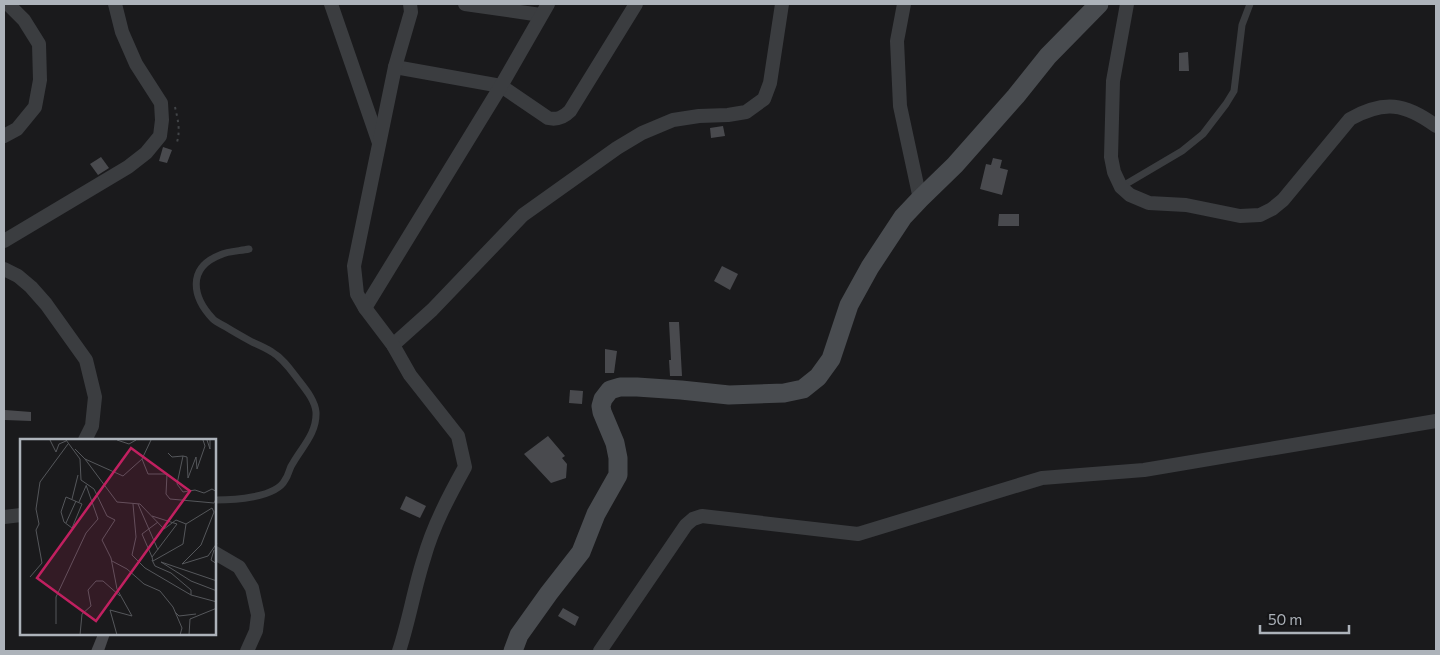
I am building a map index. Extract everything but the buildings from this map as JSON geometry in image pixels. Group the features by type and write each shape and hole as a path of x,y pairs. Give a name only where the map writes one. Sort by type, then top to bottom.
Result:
{"main road":[{"path":"513,651 520,635 581,552 596,514 618,475 618,458 615,443 601,406 602,399 610,390 620,387 638,387 728,395 784,393 804,389 818,377 831,359 849,305 866,274 903,217 955,165 1016,96 1048,56 1099,4"}],"street":[{"path":"4,136 17,129 35,107 40,80 39,44 24,20 8,4"},
{"path":"4,241 128,167 146,153 160,136 162,120 161,103 132,56 122,32 115,4"},
{"path":"331,4 379,144"},
{"path":"399,651 424,558 442,510 465,467 458,436 410,375 393,345 365,308 357,294 354,266 395,67 410,12 410,4"},
{"path":"365,308 501,86 545,10 466,4"},
{"path":"395,67 501,86 548,118 555,120 565,116 570,111 636,4"},
{"path":"393,345 432,310 523,215 617,148 673,120 746,112 764,99 770,83 782,4"},
{"path":"904,4 897,41 900,106 920,199"},
{"path":"1127,4 1113,81 1111,157 1114,172 1121,187 1130,195 1149,203 1186,205 1240,216 1260,214 1272,209 1282,200 1350,119 1363,112 1378,107 1393,106 1406,109 1436,126"},
{"path":"4,269 18,276 31,287 46,304 86,360 95,397 92,426 86,439"},
{"path":"600,651 686,525 702,516 858,534 1042,478 1144,470 1436,421"},
{"path":"4,517 20,515"},
{"path":"216,554 239,567 252,588 258,615 256,631 247,651"}],"lane":[{"path":"1121,187 1182,151 1202,134 1226,104 1234,91 1242,25 1250,4"},
{"path":"216,500 255,496 276,490 285,481 293,462 311,437 316,413 314,403 307,391 289,368 273,352 214,320 200,302 196,282 199,270 208,261 220,254 249,249"}]}
